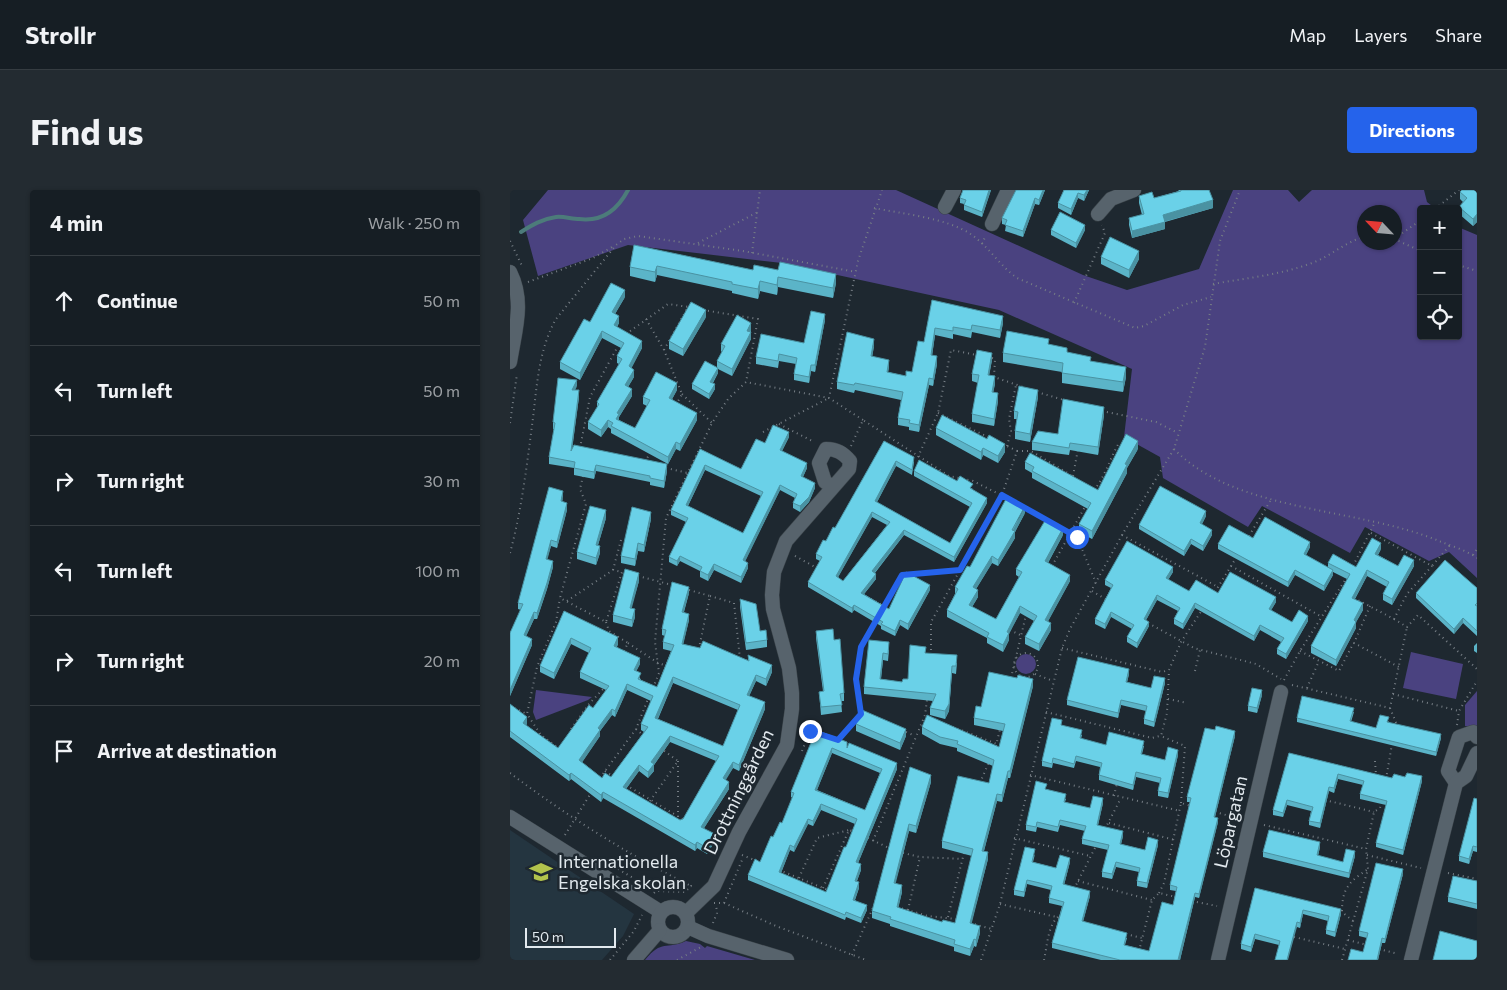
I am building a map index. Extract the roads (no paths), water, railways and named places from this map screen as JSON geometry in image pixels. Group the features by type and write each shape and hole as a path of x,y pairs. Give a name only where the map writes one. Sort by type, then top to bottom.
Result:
{"street":[{"path":"945,207 954,190"},
{"path":"992,224 1008,190"},
{"path":"1098,214 1111,199 1134,190"},
{"path":"510,272 518,288 519,304 510,362"},
{"name":"Drottninggården","path":"687,920 706,896 736,850 782,756 790,731 792,709 789,668 772,595 774,572 782,549 798,525 849,469 850,461 833,450 820,463 825,482 832,486"},
{"name":"Löpargatan","path":"1218,960 1285,686"},
{"path":"1456,783 1448,771 1459,737 1473,732 1477,737"},
{"path":"1412,960 1456,783 1466,776 1477,753"},
{"path":"510,817 661,912"},
{"path":"687,920 682,934 673,937 667,936 660,930 658,921 661,912 666,908 674,906 687,920 708,936 787,960"},
{"path":"634,960 660,930"}],"waterway":[{"path":"521,232 537,223 556,217 587,219 602,216 614,208 628,190"}],"place":[{"name":"Internationella Engelska skolan","path":"541,872"}]}
